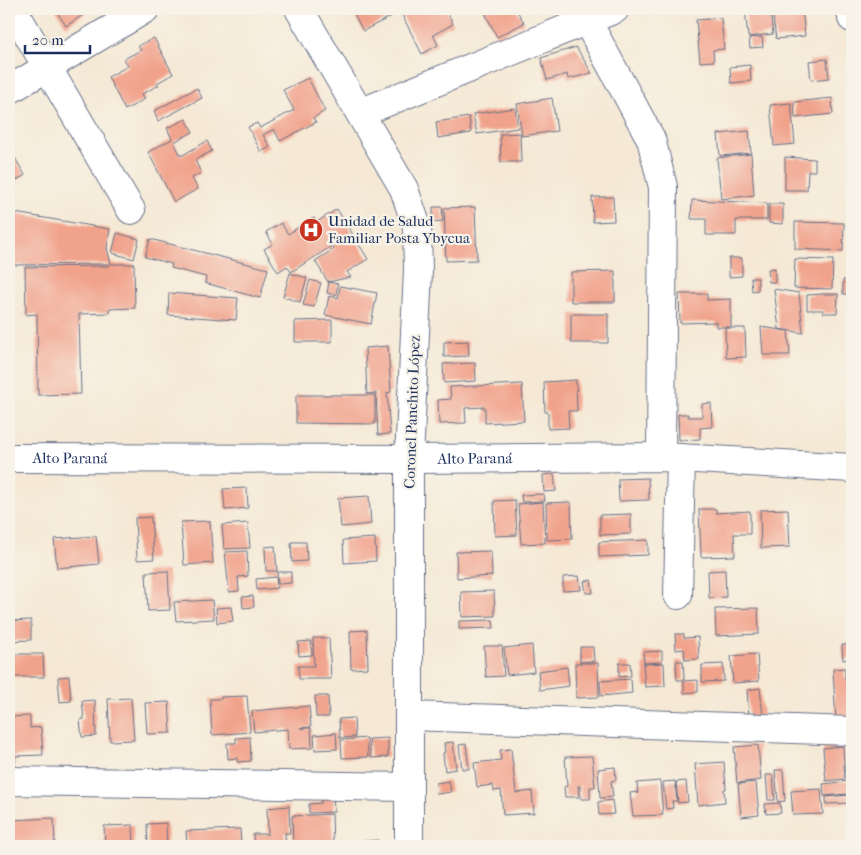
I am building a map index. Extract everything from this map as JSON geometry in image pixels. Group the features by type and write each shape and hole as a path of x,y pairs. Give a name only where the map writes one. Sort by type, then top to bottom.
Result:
{"street":[{"path":"12,9 131,210"},
{"path":"9,90 145,9"},
{"name":"Coronel Panchito López","path":"299,9 404,189 417,227 418,271 409,459 409,846"},
{"path":"360,113 586,19 615,9"},
{"path":"851,9 852,18"},
{"path":"586,19 651,139 663,187 671,457 678,595"},
{"name":"Alto Paraná","path":"9,458 409,459 671,457 852,468"},
{"path":"409,716 852,731"},
{"path":"9,780 409,787"}],"building":[{"path":"55,9 92,9 66,26"},
{"path":"351,9 389,9 392,16 363,31"},
{"path":"410,9 446,9 453,24 433,35 438,45 422,54 401,13"},
{"path":"483,9 516,9 524,23 497,37"},
{"path":"745,9 770,9 773,34 748,37"},
{"path":"772,9 802,9 805,36 776,39"},
{"path":"721,18 724,49 713,50 714,61 700,62 696,20"},
{"path":"762,37 763,47 750,48 749,38"},
{"path":"154,38 173,74 157,83 159,85 142,94 145,99 125,110 108,77 128,66 124,59 141,50 138,46"},
{"path":"576,47 592,73 568,79 567,74 547,80 541,58"},
{"path":"827,59 829,78 811,80 809,61"},
{"path":"750,65 751,81 731,83 730,67"},
{"path":"308,78 325,111 313,118 316,122 280,141 274,129 263,135 270,147 261,152 248,127 257,123 260,128 294,110 283,90"},
{"path":"197,88 202,98 158,121 154,111"},
{"path":"552,98 557,131 522,136 517,104"},
{"path":"832,98 833,114 795,118 794,102"},
{"path":"791,103 795,144 774,146 770,105"},
{"path":"515,108 518,128 477,134 473,114"},
{"path":"469,117 471,133 438,138 436,122"},
{"path":"186,119 193,132 174,142 181,156 207,141 212,151 195,160 201,173 192,178 198,189 174,202 148,152 172,139 167,128"},
{"path":"749,131 751,153 720,156 718,134"},
{"path":"520,133 521,162 501,162 500,134"},
{"path":"9,148 25,175 9,185"},
{"path":"751,154 754,195 721,199 717,158"},
{"path":"785,157 815,159 815,171 808,171 807,190 785,190"},
{"path":"592,197 613,197 614,221 593,222"},
{"path":"692,200 767,203 767,220 736,220 736,235 706,235 706,219 691,219"},
{"path":"769,204 783,204 783,224 769,223"},
{"path":"433,207 442,207 443,221 433,222"},
{"path":"475,207 477,260 446,261 444,208"},
{"path":"337,209 368,259 347,272 351,277 328,282 315,261 334,249 332,246 291,272 287,266 278,272 264,249 273,244 266,232 281,223 288,234 314,218 317,222"},
{"path":"9,212 110,229 107,248 111,264 134,264 135,308 109,309 109,313 79,314 81,394 38,395 37,314 26,315 25,267 108,266 109,264 9,265"},
{"path":"795,222 844,223 843,251 795,249"},
{"path":"117,233 139,239 134,259 112,253"},
{"path":"150,239 268,269 260,298 205,283 206,277 171,268 172,264 145,257"},
{"path":"729,258 742,258 742,276 729,277"},
{"path":"795,259 833,260 832,289 794,288"},
{"path":"775,268 775,282 769,282 768,269"},
{"path":"615,271 615,302 571,302 571,272"},
{"path":"290,273 307,278 300,302 283,297"},
{"path":"751,278 758,278 758,290 752,291"},
{"path":"310,280 321,283 314,307 303,305"},
{"path":"843,280 852,280 852,294 843,294"},
{"path":"329,282 338,284 336,295 327,293"},
{"path":"340,286 377,293 371,324 325,315 329,296 338,298"},
{"path":"774,289 799,293 803,333 779,329"},
{"path":"169,293 238,298 236,320 168,315"},
{"path":"679,294 707,294 707,300 731,299 731,327 716,327 716,322 680,323"},
{"path":"838,294 837,313 823,313 823,310 807,310 807,295"},
{"path":"571,314 608,314 608,343 571,343"},
{"path":"332,320 332,342 295,342 295,321"},
{"path":"761,327 788,331 790,355 763,355"},
{"path":"725,328 745,328 746,357 726,358"},
{"path":"468,341 469,356 444,357 444,342"},
{"path":"388,346 391,392 387,393 390,434 378,435 376,393 367,394 365,348"},
{"path":"475,363 476,381 444,383 443,364"},
{"path":"576,380 577,411 568,411 569,428 548,429 548,412 545,412 544,382"},
{"path":"522,384 524,421 485,423 485,407 465,408 466,423 439,424 438,400 451,399 450,387"},
{"path":"296,395 375,395 375,424 296,423"},
{"path":"711,403 712,427 700,428 700,439 679,440 678,414 688,414 688,417 702,417 702,404"},
{"path":"554,474 556,491 544,492 543,475"},
{"path":"648,478 649,500 619,501 618,479"},
{"path":"247,488 248,508 225,510 223,489"},
{"path":"544,494 545,501 522,502 521,495"},
{"path":"369,496 371,524 341,527 338,498"},
{"path":"515,500 517,535 495,536 494,501"},
{"path":"543,502 545,543 521,544 518,504"},
{"path":"571,502 572,539 547,540 546,503"},
{"path":"699,509 716,509 716,513 750,511 750,534 734,534 735,556 701,557"},
{"path":"788,509 790,547 761,548 760,510"},
{"path":"631,514 631,534 600,535 600,515"},
{"path":"151,517 154,559 137,560 135,518"},
{"path":"210,521 213,563 184,565 181,522"},
{"path":"248,523 250,548 224,549 222,525"},
{"path":"96,536 99,564 57,568 54,539"},
{"path":"375,538 376,561 344,563 343,540"},
{"path":"648,540 648,555 599,557 599,542"},
{"path":"291,542 306,542 307,561 292,562"},
{"path":"275,546 277,571 266,571 265,547"},
{"path":"247,551 248,576 238,577 239,591 229,592 225,552"},
{"path":"491,551 492,576 457,578 456,552"},
{"path":"725,570 726,597 709,598 708,571"},
{"path":"168,571 170,610 148,611 146,572"},
{"path":"277,572 291,572 291,583 278,584"},
{"path":"579,576 581,590 563,591 563,577"},
{"path":"276,577 277,588 257,590 256,579"},
{"path":"591,580 593,593 586,593 584,581"},
{"path":"494,591 495,616 462,617 461,592"},
{"path":"253,596 254,607 243,608 242,597"},
{"path":"212,600 214,619 176,621 174,602"},
{"path":"231,607 233,621 217,623 216,608"},
{"path":"758,608 759,634 716,636 715,609"},
{"path":"31,620 31,640 9,641 9,621"},
{"path":"493,620 494,628 459,629 459,621"},
{"path":"367,630 368,668 351,669 350,631"},
{"path":"675,634 684,634 684,638 698,637 699,659 685,660 684,649 676,650"},
{"path":"313,638 329,638 331,679 299,679 298,666 314,666"},
{"path":"311,641 312,655 299,656 298,642"},
{"path":"852,644 852,659 843,660 842,645"},
{"path":"532,645 534,672 507,675 504,648"},
{"path":"484,646 502,646 504,676 486,677"},
{"path":"580,647 593,647 594,661 580,662"},
{"path":"662,651 662,662 644,663 643,652"},
{"path":"9,654 43,654 44,677 9,677"},
{"path":"757,654 759,681 733,683 731,656"},
{"path":"676,661 683,661 684,680 677,680"},
{"path":"575,663 598,663 599,697 576,698"},
{"path":"619,663 630,663 631,676 619,677"},
{"path":"664,663 665,686 645,687 643,664"},
{"path":"723,664 724,681 702,682 702,665"},
{"path":"567,667 569,686 540,690 538,671"},
{"path":"845,668 845,679 852,679 852,722 836,723 833,669"},
{"path":"69,676 71,701 60,702 58,677"},
{"path":"631,679 632,693 601,696 600,681"},
{"path":"698,680 698,692 684,693 684,681"},
{"path":"760,688 763,716 749,717 747,690"},
{"path":"247,696 250,732 212,735 210,699"},
{"path":"315,696 328,696 329,717 316,717"},
{"path":"131,698 134,740 110,741 108,699"},
{"path":"95,700 96,736 82,737 80,720 84,719 82,701"},
{"path":"169,702 171,733 147,734 145,703"},
{"path":"309,706 311,727 300,728 311,728 312,748 289,749 288,729 254,732 252,711"},
{"path":"30,716 30,728 41,727 43,755 15,756 15,765 9,766 9,717"},
{"path":"354,718 355,737 340,738 339,719"},
{"path":"336,733 337,749 315,750 314,735"},
{"path":"250,737 251,761 237,762 237,758 228,759 227,743 236,743 236,738"},
{"path":"367,738 368,757 342,758 341,740"},
{"path":"388,738 388,757 371,758 369,739"},
{"path":"453,742 456,769 445,771 444,743"},
{"path":"466,744 469,769 462,769 459,745"},
{"path":"758,745 761,780 737,783 734,747"},
{"path":"843,746 845,779 826,781 823,748"},
{"path":"511,749 516,793 532,791 534,813 503,815 501,790 494,791 493,785 477,787 474,763 501,760 500,750"},
{"path":"592,756 595,787 590,787 590,799 581,799 580,786 578,786 579,797 565,797 564,787 567,786 565,757"},
{"path":"724,762 725,802 698,805 695,764"},
{"path":"615,767 616,780 611,781 613,797 600,798 598,769"},
{"path":"775,770 783,770 785,801 778,802"},
{"path":"766,775 773,775 775,800 768,800"},
{"path":"449,781 451,792 437,794 436,783"},
{"path":"660,781 663,815 633,816 630,793 637,792 638,794 637,783"},
{"path":"675,781 677,801 672,801 673,808 666,809 663,782"},
{"path":"686,781 688,802 678,803 676,782"},
{"path":"848,781 848,794 824,796 823,784"},
{"path":"756,782 759,815 741,817 738,784"},
{"path":"821,789 823,814 793,815 791,791"},
{"path":"320,791 333,791 334,812 309,813 309,804 321,803"},
{"path":"848,795 849,803 826,804 826,797"},
{"path":"612,800 614,814 599,815 598,802"},
{"path":"780,803 781,813 766,814 765,804"},
{"path":"289,806 290,833 285,833 286,846 254,846 253,834 268,834 267,808"},
{"path":"332,814 333,844 293,846 292,816"},
{"path":"54,818 55,846 9,846 9,820"},
{"path":"166,823 167,846 148,846 147,824"},
{"path":"133,825 134,846 105,846 104,826"},
{"path":"240,829 241,844 187,846 186,831"},
{"path":"378,840 378,846 355,846 354,842"}],"place":[{"name":"Unidad de Salud Familiar Posta Ybycua","path":"311,230"}]}
